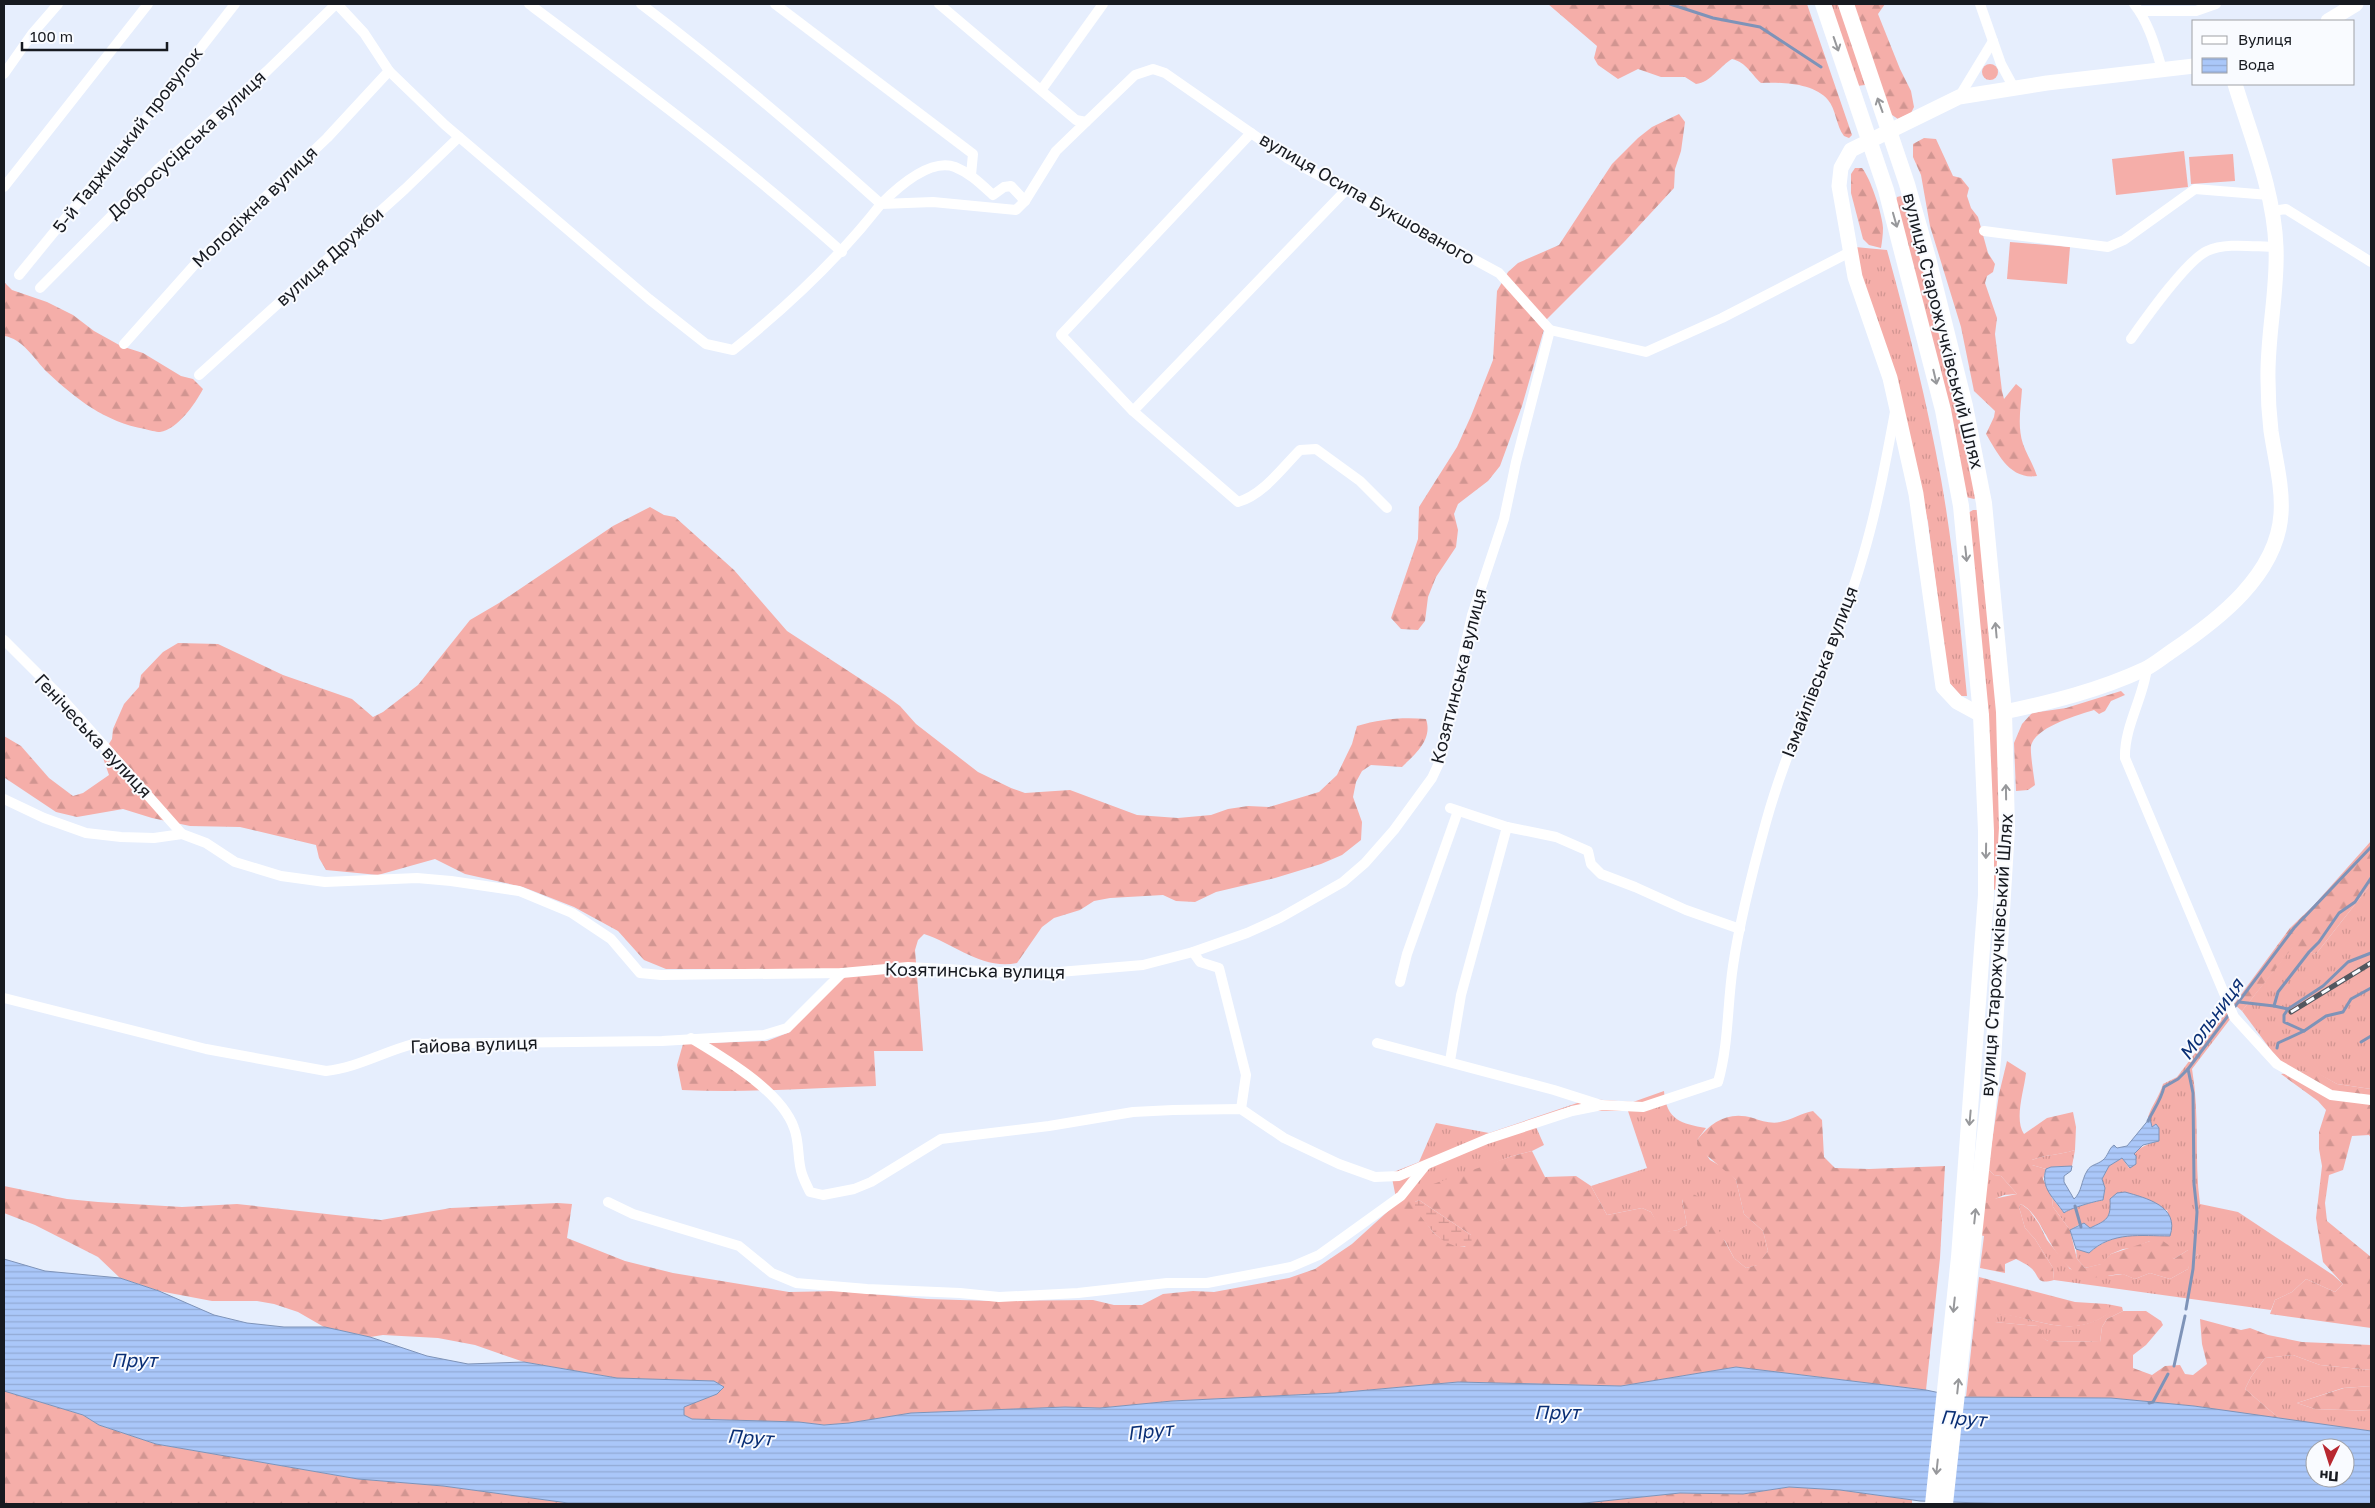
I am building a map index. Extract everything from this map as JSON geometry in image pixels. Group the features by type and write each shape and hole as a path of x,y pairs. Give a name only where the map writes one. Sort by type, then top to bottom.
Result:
{"main road":[{"name":"вулиця Старожучківський Шлях","path":"1823,4 1886,190 1931,362 1953,459 1961,506 1981,715 1986,831 1986,895 1965,1261 1945,1504"},
{"name":"вулиця Старожучківський Шлях","path":"1846,4 1902,166 1928,258 1965,406 1984,502 2004,712 2007,828 1993,1060 1932,1504"},
{"path":"1886,190 1907,184"},
{"path":"1961,506 1984,502"},
{"path":"1986,895 2004,896"}],"street":[{"path":"4,74 32,34 58,4"},
{"path":"4,187 148,4"},
{"name":"5-й Таджицький провулок","path":"20,275 126,144 235,4"},
{"path":"336,4 364,33 388,71 459,137 649,299 706,344 720,349 733,350 761,328 842,252 881,204 904,181 919,173 953,166 971,176 993,194 1004,187 1011,186 1026,201"},
{"name":"Добросусідська вулиця","path":"40,288 158,170 336,4"},
{"path":"529,4 634,83 794,210 842,252"},
{"path":"641,4 791,124 881,204 933,202 1016,210 1026,201 1056,151 1086,122"},
{"path":"775,4 974,154 971,176"},
{"path":"939,4 1042,89 1076,120 1086,122"},
{"path":"1042,89 1103,4"},
{"path":"1980,4 2001,64 2014,88"},
{"path":"2162,69 2154,41 2137,7 2196,10 2216,4"},
{"path":"2330,20 2356,4"},
{"path":"1959,97 1993,41"},
{"path":"1959,97 2014,88 2192,66"},
{"name":"вулиця Осипа Букшованого","path":"1086,122 1135,75 1153,69 1166,74 1287,158 1499,274 1550,330"},
{"name":"Молодіжна вулиця","path":"124,344 197,262 327,138 388,71"},
{"path":"2004,712 2042,704 2095,689 2147,668 2197,634 2239,598 2268,560 2281,515 2280,484 2270,428 2268,377 2276,273 2276,247 2269,195 2235,85"},
{"name":"Ізмайлівська вулиця","path":"1602,1105 1643,1107 1718,1082 1729,1028 1733,968 1740,929 1766,822 1788,756 1835,636 1863,556 1896,409 1890,378 1855,277 1839,186 1841,168 1851,150 1959,97"},
{"path":"1251,133 1061,335 1133,410 1238,502 1247,499 1264,487 1300,450 1316,449 1360,481 1387,508"},
{"name":"вулиця Дружби","path":"199,375 405,189 459,137"},
{"path":"1984,231 2108,247 2124,240 2195,189 2269,195"},
{"path":"1133,410 1346,190"},
{"path":"2272,211 2286,210 2371,262"},
{"path":"2131,339 2173,284 2195,259 2206,251 2238,247 2276,247"},
{"path":"1550,330 1646,352 1722,318 1850,252"},
{"name":"Козятинська вулиця","path":"4,799 44,818 86,833 154,838 182,834 206,843 235,862 281,876 325,882 417,878 451,880 519,892 572,913 611,938 640,973 661,975 842,973 908,967 1035,974 1102,970 1143,965 1193,952 1247,933 1280,918 1344,882 1365,863 1394,830 1432,778 1439,763 1446,737 1472,615 1504,519 1516,462 1550,330"},
{"path":"1896,409 1916,494 1943,687 1957,702 1981,715"},
{"name":"Генічеська вулиця","path":"4,640 60,695 182,834"},
{"path":"2147,668 2143,693 2125,743 2125,758 2234,1016 2277,1064 2331,1095 2371,1100"},
{"path":"1400,982 1407,954 1454,810 1507,827 1556,837 1588,851 1591,864 1601,874 1686,910 1740,929"},
{"path":"1450,1061 1461,995 1507,827"},
{"path":"1193,952 1200,962 1218,968 1224,984 1246,1075 1241,1109"},
{"name":"Гайова вулиця","path":"4,998 206,1048 326,1071 344,1069 386,1051 412,1044 662,1041 764,1035 787,1028 842,973"},
{"path":"691,1038 744,1073 780,1104 794,1128 802,1173 810,1192 823,1195 854,1189 871,1182 941,1139 1049,1126 1133,1112 1241,1109 1284,1138 1339,1164 1375,1177 1399,1176 1487,1139 1572,1110 1602,1105"},
{"path":"1377,1043 1450,1061 1602,1105"},
{"path":"608,1202 633,1214 739,1246 772,1273 796,1283 999,1297 1078,1293 1167,1283 1208,1282 1292,1267 1319,1255 1401,1196 1426,1165"}],"green space":[{"path":"1548,4 1807,4 1852,135 1849,138 1844,136 1831,104 1822,94 1797,85 1761,83 1745,66 1732,59 1711,77 1696,84 1685,77 1661,77 1638,69 1618,79 1598,65 1594,58 1597,46"},
{"path":"1829,4 1841,4 1865,85 1857,86"},
{"path":"1851,4 1885,4 1878,14 1911,91 1914,107 1911,113 1898,119 1889,113"},
{"path":"1987,64 1993,64 1998,69 1996,78 1987,80 1982,75 1982,69"},
{"path":"1679,114 1685,122 1681,151 1675,169 1674,188 1625,241 1547,319 1522,406 1500,466 1488,481 1458,504 1454,514 1458,530 1456,547 1436,577 1428,597 1425,621 1418,630 1401,629 1391,618 1418,539 1419,507 1457,447 1493,360 1497,291 1508,272 1518,263 1559,245 1612,164 1638,138 1652,127"},
{"path":"1924,138 1936,139 1953,176 1961,178 1969,188 1967,196 1971,208 1978,217 1988,253 1995,264 1993,272 1987,276 1985,283 1997,318 1995,334 2002,391 2004,399 2016,384 2022,389 2021,437 2037,476 2019,474 2012,470 2000,457 1986,434 1995,411 1974,391 1961,327 1930,226 1921,175 1913,157 1913,144"},
{"path":"2184,151 2188,187 2116,195 2112,159"},
{"path":"2233,154 2235,181 2191,184 2189,157"},
{"path":"1855,168 1862,168 1869,180 1881,214 1883,228 1881,248 1869,245 1863,239 1851,193 1851,174"},
{"path":"1901,196 1906,199 1923,260 1978,496 1974,499 1966,497 1895,202 1897,197"},
{"path":"2010,242 2070,247 2067,284 2007,279"},
{"path":"1855,247 1887,250 1910,336 1930,421 1946,506 1967,696 1961,696 1948,681 1928,522 1893,376 1864,289"},
{"path":"4,282 12,290 47,302 73,315 94,331 121,346 143,353 181,376 193,379 203,389 191,408 179,421 167,430 160,432 130,426 104,415 80,400 58,382 17,341 4,336"},
{"path":"650,507 664,515 675,517 734,570 787,631 900,706 916,724 978,772 1025,793 1070,790 1137,815 1178,818 1211,815 1228,809 1248,806 1269,807 1319,792 1337,775 1352,744 1357,726 1391,719 1426,719 1427,734 1422,746 1402,767 1371,765 1362,771 1356,782 1353,797 1362,822 1361,840 1342,855 1321,864 1275,878 1216,892 1195,902 1176,901 1163,895 1110,898 1094,901 1080,910 1054,918 1042,927 1017,963 1004,964 980,960 924,934 918,940 915,950 923,1051 874,1051 876,1086 779,1090 682,1090 677,1065 683,1044 767,1041 790,1032 837,969 666,969 644,960 618,931 574,907 523,887 465,874 435,859 378,875 326,870 319,858 316,845 240,827 190,826 152,818 123,809 77,817 56,812 5,778 4,736 21,746 49,778 73,796 83,793 109,775 102,755 112,739 113,729 124,704 139,687 141,675 163,652 178,643 218,644 283,675 352,699 373,717 383,712 418,685 470,620 499,603 613,526"},
{"path":"1978,510 1998,711 2000,889 1995,890 1990,887 1968,513"},
{"path":"2121,691 2125,695 2111,701 2105,711 2099,714 2094,710 2078,715 2040,733 2034,739 2031,746 2035,785 2028,790 2016,791 2014,743 2022,724 2032,713 2066,708"},
{"path":"2371,841 2371,884 2316,954 2293,947 2242,1011 2234,1004 2290,928 2314,905"},
{"path":"2371,884 2371,1089 2337,1084 2313,1071 2296,1072 2279,1061 2242,1011 2293,946 2316,954"},
{"path":"2228,1010 2231,1018 2192,1069 2196,1103 2197,1170 2200,1204 2238,1212 2333,1275 2343,1284 2335,1292 2306,1279 2292,1292 2275,1300 2271,1310 2054,1280 2053,1268 2035,1239 2025,1228 2019,1207 2021,1204 2029,1210 2047,1240 2070,1269 2108,1276 2123,1274 2135,1279 2150,1273 2170,1279 2188,1269 2189,1263 2198,1254 2188,1250 2174,1259 2150,1241 2132,1248 2123,1249 2111,1254 2102,1264 2085,1268 2077,1259 2076,1249 2089,1253 2104,1242 2122,1236 2141,1234 2160,1236 2172,1227 2167,1210 2111,1213 2105,1221 2090,1228 2080,1224 2070,1230 2053,1207 2052,1198 2064,1213 2076,1207 2103,1200 2105,1188 2102,1179 2109,1166 2122,1158 2129,1168 2139,1149 2159,1141 2148,1117 2163,1084 2177,1077"},
{"path":"2007,1061 2026,1073 2020,1105 2020,1121 2024,1134 2047,1118 2073,1112 2076,1127 2075,1150 2032,1160 2032,1165 2046,1169 2043,1179 2052,1198 2053,1207 2070,1230 2077,1259 2085,1268 2101,1264 2111,1254 2150,1241 2163,1241 2170,1246 2170,1254 2174,1259 2188,1250 2197,1249 2198,1254 2190,1263 2188,1269 2170,1279 2150,1273 2135,1279 2121,1274 2098,1277 2083,1276 2072,1270 2063,1261 2036,1218 2021,1204 2019,1207 2025,1228 2035,1239 2053,1268 2054,1280 2041,1281 2034,1271 2016,1259 2005,1264 2005,1273 1980,1268 1984,1236 1980,1235 1984,1204 1993,1199 2017,1194 2001,1176 1994,1175 1988,1169 1999,1094"},
{"path":"2313,1070 2337,1084 2371,1089 2371,1138 2369,1135 2352,1136 2343,1170 2329,1175 2325,1203 2327,1221 2371,1257 2371,1328 2270,1314 2275,1300 2292,1292 2306,1279 2335,1292 2343,1284 2323,1262 2316,1218 2322,1166 2319,1132 2326,1110 2318,1101 2281,1074"},
{"path":"1664,1091 1668,1108 1677,1119 1690,1125 1706,1128 1697,1140 1710,1160 1724,1168 1736,1180 1744,1214 1763,1231 1768,1251 1758,1265 1746,1268 1734,1258 1725,1241 1682,1199 1687,1225 1678,1230 1662,1233 1651,1212 1642,1208 1607,1215 1591,1186 1647,1168 1628,1111 1579,1111 1536,1127 1544,1145 1532,1151 1509,1157 1397,1203 1391,1173 1419,1162 1436,1123 1489,1133 1589,1099 1633,1102"},
{"path":"1813,1111 1822,1120 1824,1157 1835,1168 1869,1169 1945,1166 1940,1258 1926,1390 1736,1367 1621,1386 1458,1382 1335,1393 1172,1401 1100,1408 1065,1407 911,1413 824,1425 799,1422 692,1419 684,1415 683,1407 717,1394 723,1387 714,1381 617,1378 524,1362 475,1345 438,1338 383,1335 370,1337 324,1327 298,1312 274,1304 257,1301 212,1301 159,1291 120,1278 98,1257 35,1225 4,1213 4,1186 67,1199 98,1202 182,1207 237,1204 381,1220 451,1208 572,1204 567,1238 625,1261 673,1273 789,1292 840,1291 927,1299 992,1301 1093,1300 1114,1305 1142,1305 1163,1294 1193,1291 1214,1292 1289,1278 1315,1269 1352,1244 1408,1193 1509,1157 1532,1151 1545,1177 1576,1176 1591,1186 1607,1215 1642,1208 1651,1212 1663,1232 1678,1230 1687,1225 1682,1199 1691,1193 1701,1198 1734,1258 1746,1268 1757,1265 1768,1251 1763,1231 1744,1214 1736,1180 1698,1148 1697,1140 1715,1123 1729,1117 1744,1116 1777,1123","holes":["1419,1200 1471,1235 1465,1247 1446,1242 1429,1226 1415,1202"]},
{"path":"2075,1150 2072,1166 2046,1169 2032,1165 2032,1160"},
{"path":"1988,1169 1994,1175 2001,1176 2017,1194 2004,1195 1984,1204"},
{"path":"1419,1200 1471,1235 1472,1245 1454,1245 1438,1237 1415,1208 1415,1202"},
{"path":"1979,1277 2075,1302 2107,1304 2112,1311 2097,1320 2083,1325 2069,1326 1997,1314 1995,1322 2038,1326 2042,1331 2042,1337 2048,1341 2100,1342 2102,1327 2107,1319 2123,1311 2146,1311 2161,1321 2163,1325 2146,1345 2133,1355 2133,1368 2152,1375 2165,1366 2180,1365 2185,1374 2193,1375 2207,1364 2202,1344 2200,1319 2241,1330 2250,1328 2268,1335 2302,1342 2371,1345 2371,1370 2320,1365 2293,1355 2265,1358 2245,1389 2281,1420 2194,1406 2111,1398 1966,1397"},
{"path":"2107,1304 2122,1307 2123,1311 2107,1319 2102,1327 2100,1342 2048,1341 2041,1337 2038,1326 1994,1322 1997,1313 2056,1325 2083,1325 2097,1320 2111,1311"},
{"path":"2293,1355 2320,1365 2371,1370 2371,1386 2343,1388 2297,1403 2315,1409 2371,1411 2371,1431 2281,1420 2245,1389 2265,1358"},
{"path":"2371,1386 2371,1411 2315,1409 2297,1403 2344,1388"},
{"path":"4,1391 83,1415 99,1425 156,1444 358,1479 443,1486 568,1503 608,1504 4,1504"},
{"path":"1789,1487 1840,1490 1912,1500 1912,1504 1575,1504 1680,1493 1743,1494"}],"water":[{"path":"2150,1118 2152,1127 2156,1124 2159,1128 2159,1141 2143,1145 2134,1154 2136,1156 2136,1164 2130,1168 2122,1158 2109,1166 2102,1179 2105,1188 2103,1200 2082,1205 2064,1213 2046,1187 2046,1169 2072,1166 2071,1171 2064,1176 2064,1182 2074,1199 2079,1193 2089,1169 2103,1160 2114,1145 2117,1148 2127,1146"},
{"path":"2125,1192 2142,1197 2166,1210 2172,1226 2170,1236 2127,1236 2107,1241 2089,1253 2076,1249 2070,1230 2084,1223 2090,1228 2104,1221 2109,1215 2110,1199 2117,1193"},
{"name":"Прут","path":"4,1259 45,1271 120,1278 159,1291 214,1315 247,1323 284,1327 325,1327 370,1337 427,1356 468,1364 524,1362 617,1378 714,1381 724,1387 717,1394 684,1407 684,1415 692,1419 799,1422 824,1425 911,1413 1065,1407 1100,1408 1172,1401 1335,1393 1458,1382 1621,1386 1736,1367 1926,1390 1959,1397 2111,1398 2194,1406 2371,1431 2371,1504 2011,1504 1920,1501 1840,1490 1789,1487 1743,1494 1680,1493 1575,1504 568,1503 443,1486 358,1479 156,1444 99,1425 83,1415 4,1391"}],"waterway":[{"path":"1670,4 1713,18 1760,27 1821,67"},
{"name":"Мольниця","path":"2186,1309 2193,1269 2197,1212 2194,1184 2193,1093 2188,1069 2294,928 2371,847"},
{"path":"2274,1006 2278,992 2319,942 2339,913 2355,902 2371,878"},
{"path":"2371,953 2348,962 2323,986 2288,1009 2284,1015 2284,1022 2304,1031 2326,1016 2343,1012 2351,999 2371,988"},
{"path":"2239,1002 2288,1009"},
{"path":"2277,1048 2278,1043 2304,1031"},
{"path":"2361,1042 2371,1036"},
{"path":"2148,1121 2164,1087 2178,1079 2188,1069"},
{"path":"2075,1206 2081,1227"},
{"name":"Мольниця","path":"2174,1366 2185,1316"},
{"name":"Мольниця","path":"2149,1403 2153,1402 2168,1374"}],"railway":[{"path":"2291,1012 2371,963"}]}
